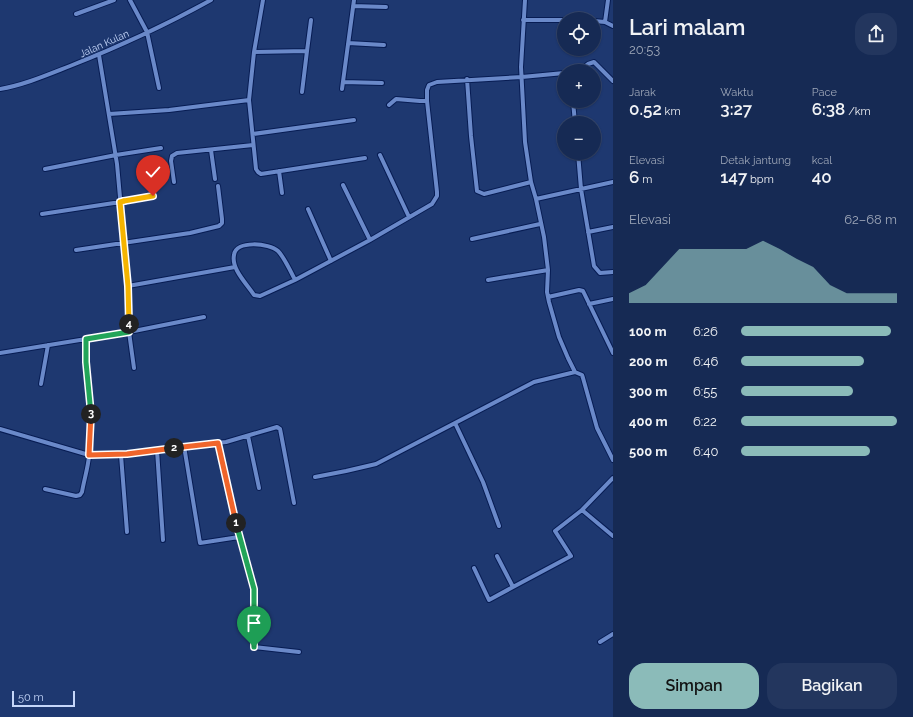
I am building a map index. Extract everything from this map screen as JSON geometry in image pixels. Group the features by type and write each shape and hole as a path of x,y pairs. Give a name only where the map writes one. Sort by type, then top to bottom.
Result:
{"street":[{"path":"76,14 114,0"},
{"path":"130,0 147,32 160,88"},
{"path":"200,0 202,5"},
{"name":"Jalan Kulan","path":"0,89 38,80 99,55 211,0"},
{"path":"263,0 254,52 249,100 256,169 262,174 365,158"},
{"path":"342,89 354,0"},
{"path":"525,0 523,20 522,77 525,142 531,182 544,237 548,270 548,297 559,337 575,372"},
{"path":"605,22 608,0"},
{"path":"354,6 386,7"},
{"path":"302,92 311,20"},
{"path":"523,20 557,20"},
{"path":"601,22 613,26"},
{"path":"348,43 384,45"},
{"path":"254,52 307,51"},
{"path":"99,55 116,155 125,244 129,332 134,368"},
{"path":"601,69 613,81"},
{"path":"295,280 279,252 268,246 258,244 248,245 238,248 234,255 235,267 254,295 264,295 295,280 370,240 432,204 437,192 427,101 428,87 432,83 467,79 522,77 557,74"},
{"path":"467,79 477,191 484,194 531,182"},
{"path":"343,82 382,83"},
{"path":"109,114 169,110 249,100"},
{"path":"389,105 396,100 427,101"},
{"path":"253,134 354,120"},
{"path":"174,182 171,161 172,156 177,153 253,145"},
{"path":"45,169 160,148"},
{"path":"211,150 215,179"},
{"path":"380,155 409,217"},
{"path":"579,160 581,189 596,269 600,273 613,272"},
{"path":"279,171 282,193"},
{"path":"536,199 613,182"},
{"path":"343,185 370,240"},
{"path":"76,250 125,244 190,233 219,226 222,223 222,219 218,186"},
{"path":"42,214 153,196"},
{"path":"308,209 331,261"},
{"path":"472,239 540,224"},
{"path":"588,232 613,227"},
{"path":"128,286 235,267"},
{"path":"488,280 548,270"},
{"path":"548,297 582,290 613,353"},
{"path":"589,304 613,299"},
{"path":"0,354 129,332 204,317"},
{"path":"45,489 76,496 80,495 89,455 91,415 86,362 86,339"},
{"path":"41,384 48,345"},
{"path":"315,477 346,472 376,464 534,382 575,372 582,375 587,386 597,428 613,460"},
{"path":"455,423 482,482 499,526"},
{"path":"0,429 89,455 121,455 218,443 277,427 280,429 294,503"},
{"path":"248,436 259,488"},
{"path":"218,443 239,537 254,589 254,647 299,652"},
{"path":"184,446 200,543 239,537"},
{"path":"157,450 163,540"},
{"path":"121,455 127,532"},
{"path":"474,568 489,600 571,556 555,531 583,511 613,478"},
{"path":"583,511 613,536"},
{"path":"497,556 513,587"},
{"path":"600,642 613,634"}],"route":[{"path":"153,196 120,202 125,239 129,332 86,339 86,362 91,415 89,455 127,454 208,443 218,443 239,537 254,589 254,647"}]}
